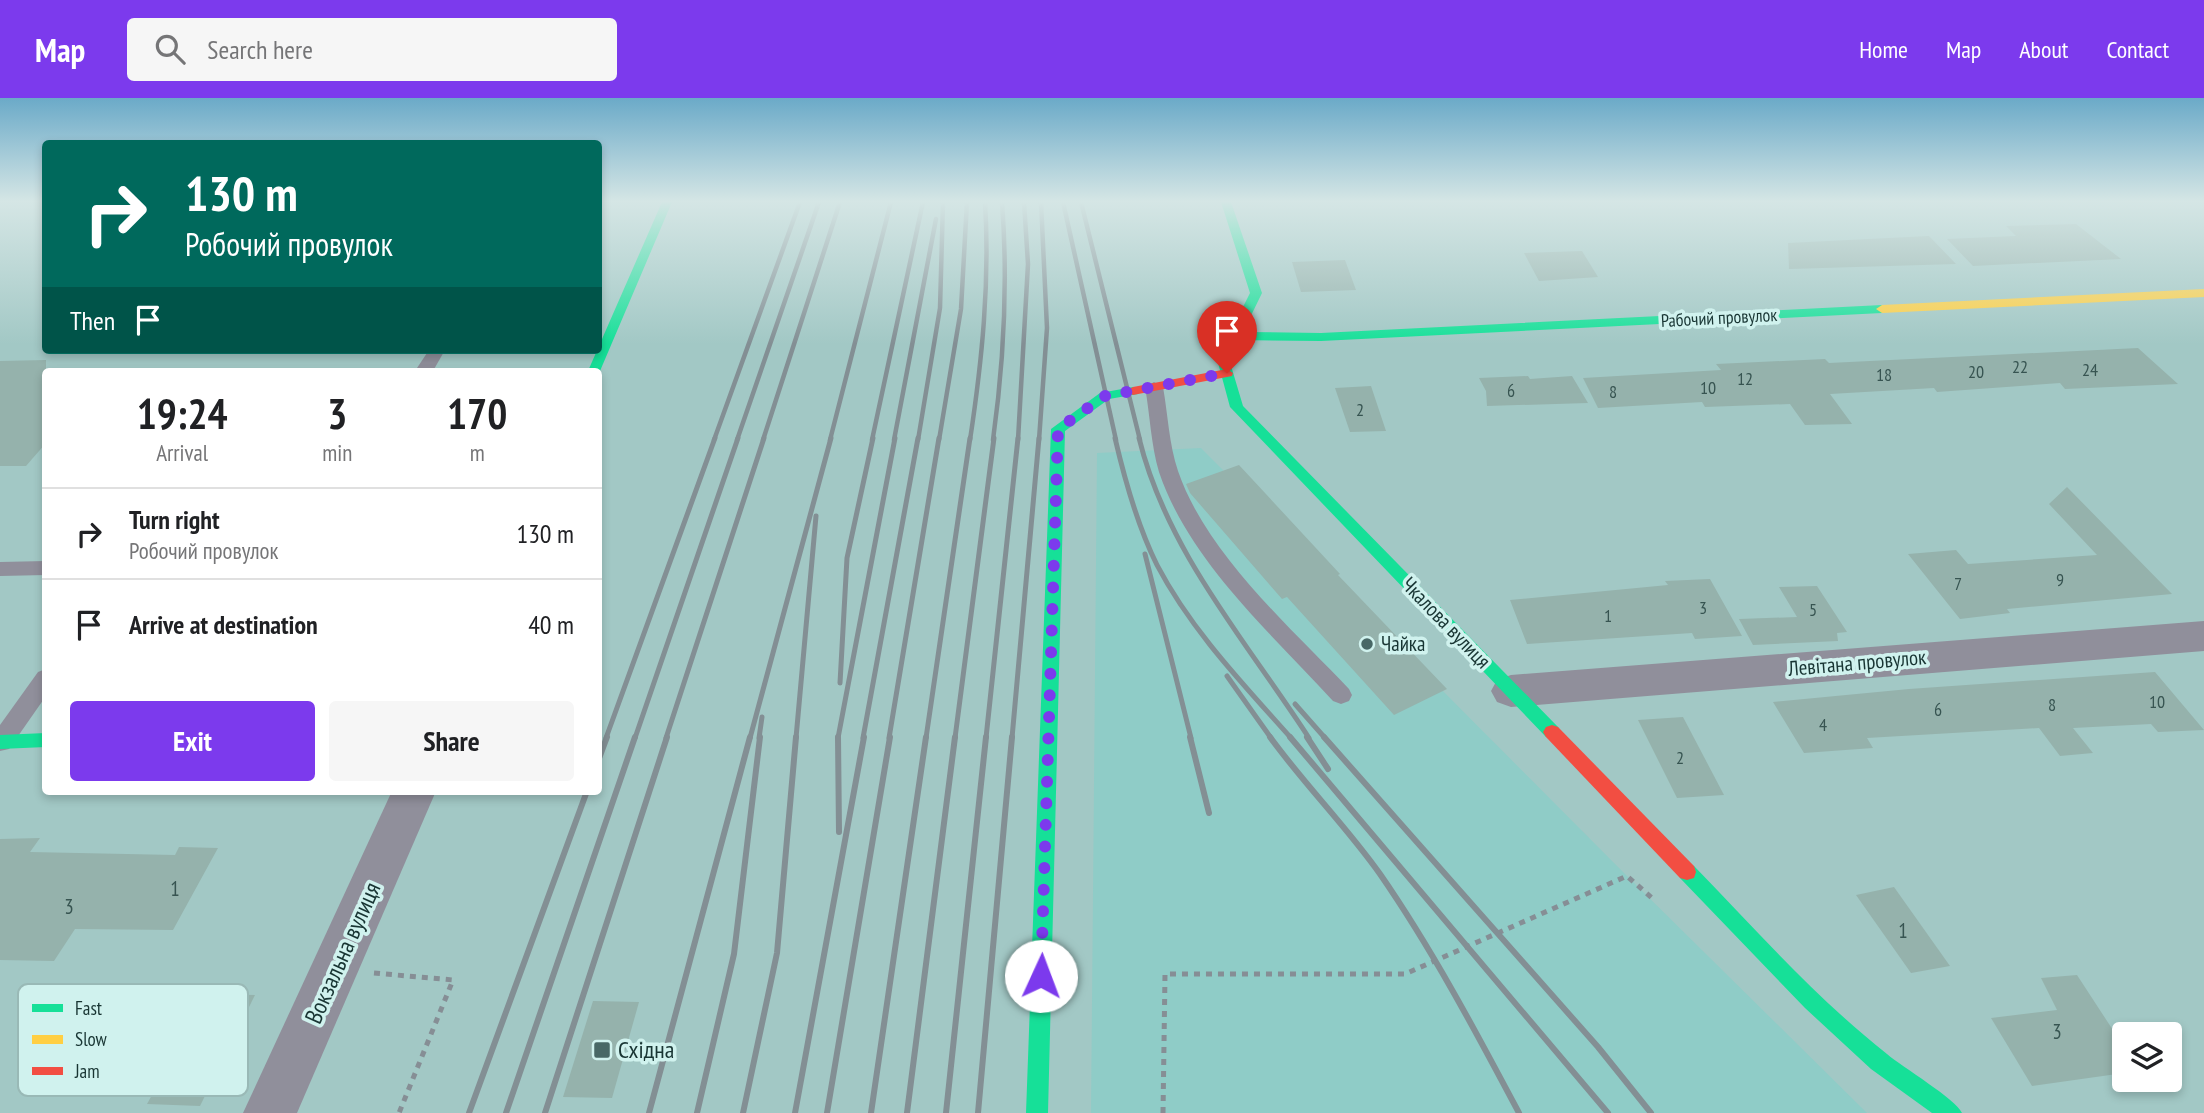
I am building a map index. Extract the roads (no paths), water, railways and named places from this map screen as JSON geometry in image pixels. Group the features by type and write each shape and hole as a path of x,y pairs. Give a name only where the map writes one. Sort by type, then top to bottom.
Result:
{"street":[{"path":"602,352 647,249"},
{"name":"Чкалова вулиця","path":"1242,249 1256,293 1223,359 1237,407 1808,998 1915,1091 1951,1113"},
{"name":"Рабочий провулок","path":"1234,336 1321,337 2204,293"},
{"path":"1037,1113 1058,429 1105,396 1227,373"},
{"name":"Левітана провулок","path":"1511,691 2204,636"},
{"path":"1,742 42,740"},
{"name":"Вокзальна вулиця","path":"270,1113 337,970 412,795"}],"lane":[{"path":"1154,387 1169,473 1202,535 1257,602 1341,695"},
{"path":"0,569 42,568"},
{"path":"1,742 42,685"}],"railway":[{"path":"714,440 783,249"},
{"path":"737,440 803,249"},
{"path":"763,440 825,249"},
{"path":"830,440 879,249"},
{"path":"872,440 913,249"},
{"path":"894,440 930,249"},
{"path":"918,440 940,308 942,249"},
{"path":"939,440 961,309 964,249"},
{"path":"970,440 984,321 986,249"},
{"path":"993,440 1004,321 1004,249"},
{"path":"1018,440 1027,249"},
{"path":"1039,440 1047,328 1043,249"},
{"path":"1074,249 1116,440"},
{"path":"1093,249 1140,440"},
{"path":"606,738 715,438"},
{"path":"635,738 738,438"},
{"path":"666,738 764,438"},
{"path":"750,738 831,438"},
{"path":"840,683 847,558 873,438"},
{"path":"838,738 895,438"},
{"path":"863,738 918,438"},
{"path":"889,738 939,438"},
{"path":"926,738 970,438"},
{"path":"955,738 994,438"},
{"path":"986,738 1018,438"},
{"path":"1012,738 1039,438"},
{"path":"1115,438 1138,519 1157,565 1171,589 1219,656 1291,738"},
{"path":"1139,438 1152,480 1189,558 1211,595 1309,738"},
{"path":"796,738 816,516"},
{"path":"1145,554 1191,738"},
{"path":"1227,676 1271,738"},
{"path":"1295,704 1325,738"},
{"path":"759,738 762,717"},
{"path":"602,750 607,737"},
{"path":"506,1113 635,737"},
{"path":"545,1113 667,737"},
{"path":"649,1113 750,737"},
{"path":"697,1113 734,954 760,737"},
{"path":"743,1113 777,953 796,737"},
{"path":"795,1113 864,737"},
{"path":"827,1113 890,737"},
{"path":"871,1113 926,737"},
{"path":"907,1113 955,737"},
{"path":"946,1113 986,737"},
{"path":"978,1113 1012,737"},
{"path":"1190,737 1209,813"},
{"path":"1270,737 1367,856 1399,902 1453,991 1519,1113"},
{"path":"1290,737 1608,1113"},
{"path":"1307,737 1328,769"},
{"path":"1324,737 1598,1047 1651,1113"},
{"path":"838,738 839,832"},
{"path":"469,1113 586,795"}],"place":[{"name":"Чайка","path":"1367,644"},
{"name":"Східна","path":"602,1050"}]}
